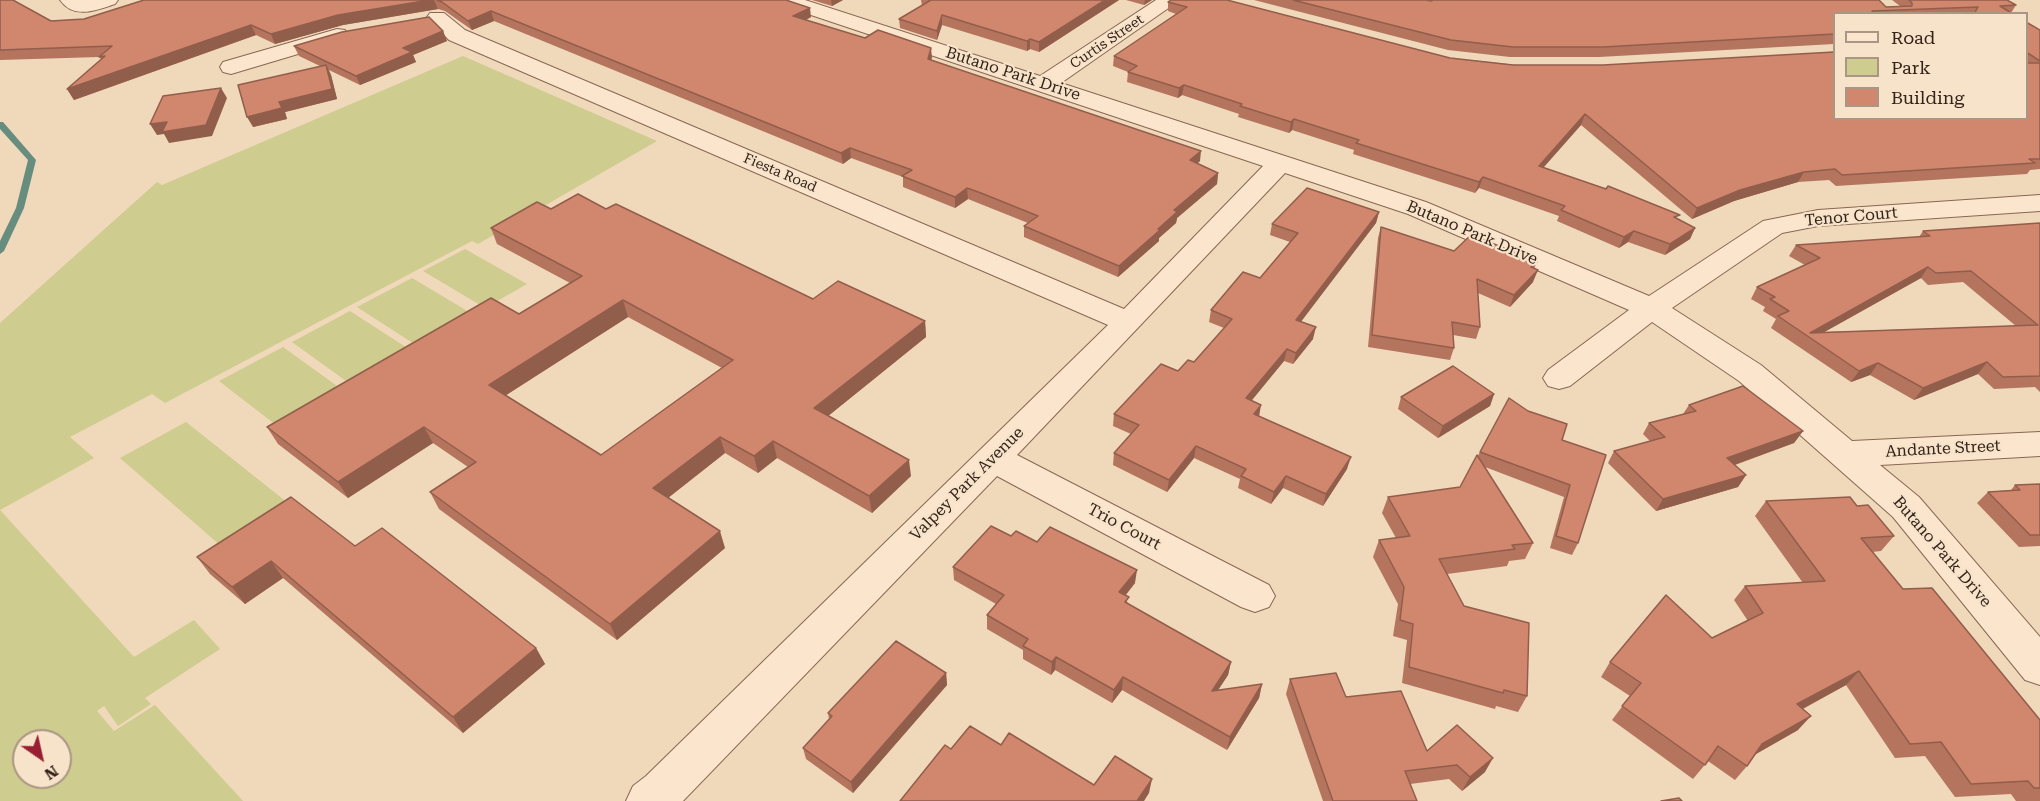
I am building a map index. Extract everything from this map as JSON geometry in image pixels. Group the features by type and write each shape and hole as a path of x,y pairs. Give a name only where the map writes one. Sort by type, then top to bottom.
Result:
{"street":[{"path":"77,4 108,0"},
{"name":"Butano Park Drive","path":"785,0 1417,208 1651,308 1750,372 1906,507 2040,667"},
{"name":"Curtis Street","path":"1044,84 1170,0"},
{"path":"835,17 860,4"},
{"name":"Fiesta Road","path":"430,13 457,35 1128,322"},
{"path":"231,67 355,31"},
{"name":"Valpey Park Avenue","path":"662,798 1128,322 1281,162"},
{"name":"Tenor Court","path":"1559,378 1651,308 1773,227 1818,218 2040,203"},
{"name":"Andante Street","path":"1847,454 2040,444"},
{"name":"Trio Court","path":"993,458 1256,596"}],"green space":[{"path":"463,56 657,141 478,244 472,241 165,403 152,394 70,437 94,458 0,510 0,323 157,182 162,185"},
{"path":"465,249 527,284 485,308 423,271"},
{"path":"412,278 474,315 419,347 357,307"},
{"path":"350,311 412,351 353,386 292,342"},
{"path":"283,347 344,391 280,428 219,381"},
{"path":"186,422 288,503 220,545 120,458"},
{"path":"0,510 134,657 194,620 220,649 145,698 151,704 118,726 104,706 97,711 114,731 155,705 243,801 0,801"}],"building":[{"path":"0,0 13,0 51,21 84,19 144,0 430,0 338,15 271,34 251,25 67,89 105,56 99,57 112,46 0,50"},
{"path":"437,0 786,0 810,8 793,16 865,38 878,30 931,48 928,59 1201,151 1190,160 1218,173 1174,210 1177,212 1158,229 1160,230 1119,266 1024,226 1038,216 981,193 967,188 955,197 902,176 912,170 850,148 841,153 491,11 468,21"},
{"path":"931,0 1105,0 1039,42 1030,39 1027,41 942,15 937,31 899,19"},
{"path":"1171,0 1227,0 1450,58 1513,65 1603,65 1833,52 1833,120 2028,120 2028,63 2040,63 2040,159 2029,159 2035,163 1842,175 1835,169 1804,172 1740,190 1697,208 1585,114 1539,166 1606,189 1608,186 1680,215 1674,217 1695,228 1670,244 1634,231 1624,237 1561,210 1565,206 1483,177 1479,182 1356,143 1359,140 1294,119 1291,122 1184,85 1179,88 1128,72 1137,66 1114,56 1187,7 1168,2"},
{"path":"1293,0 1879,0 1886,7 1912,6 1909,0 2007,0 2016,5 2000,6 2010,12 1975,12 1978,7 1833,12 1833,34 1603,47 1513,47 1451,40"},
{"path":"429,17 443,31 403,48 412,52 356,76 294,46 342,32"},
{"path":"2028,23 2040,30 2040,61 2028,53"},
{"path":"326,65 332,89 279,102 282,108 247,117 238,85"},
{"path":"221,88 206,125 162,132 167,122 150,124 163,96"},
{"path":"1307,188 1379,212 1296,320 1316,327 1296,353 1287,349 1246,398 1261,405 1254,414 1351,457 1326,494 1286,476 1274,492 1241,476 1246,469 1196,446 1169,480 1114,453 1139,425 1114,414 1161,364 1178,371 1188,360 1194,362 1232,319 1211,310 1243,272 1260,278 1298,233 1272,224"},
{"path":"578,194 606,209 616,204 813,299 838,281 925,321 814,408 909,460 869,496 773,441 754,456 720,437 653,488 720,531 610,624 430,492 476,462 424,427 338,482 267,427 491,298 519,314 582,276 491,228 537,202 551,209","holes":["623,300 733,360 601,455 489,385"]},
{"path":"2040,223 2040,376 2003,377 1987,362 1923,388 1878,363 1859,371 1778,316 1789,311 1770,299 1775,297 1757,287 1820,258 1796,245 1930,236 1923,231","holes":["1928,267 1936,273 1971,271 2038,325 1810,333"]},
{"path":"1381,227 1454,251 1474,232 1475,236 1537,262 1531,267 1538,270 1514,295 1477,279 1480,327 1452,322 1454,348 1372,335"},
{"path":"1453,366 1494,394 1443,426 1401,397"},
{"path":"1743,386 1803,431 1727,458 1746,475 1663,499 1614,451 1665,437 1649,423 1696,411 1689,405"},
{"path":"1509,398 1528,411 1567,424 1562,440 1606,455 1578,543 1556,536 1570,485 1480,452"},
{"path":"1477,455 1533,543 1512,545 1515,549 1439,559 1464,606 1529,623 1527,696 1504,690 1503,693 1409,667 1413,624 1400,620 1404,587 1379,540 1410,536 1388,497 1460,487"},
{"path":"2040,484 2040,535 2030,535 1988,492 2020,490 2015,485"},
{"path":"291,497 355,546 382,528 536,648 453,717 271,561 232,587 197,557"},
{"path":"1850,497 1857,506 1868,505 1894,536 1861,538 1903,589 1932,588 2040,720 2040,788 2034,788 2028,781 1971,784 1941,742 1910,744 1859,671 1797,704 1811,716 1762,744 1747,766 1718,746 1705,765 1622,706 1641,683 1610,662 1666,595 1712,638 1763,613 1745,586 1825,581 1766,501"},
{"path":"991,526 1011,536 1016,531 1037,542 1050,527 1137,570 1119,592 1129,597 1125,602 1231,662 1212,691 1262,684 1230,737 1123,677 1114,690 1056,657 1052,662 1023,646 1028,639 987,615 1004,595 953,567"},
{"path":"896,641 946,673 851,782 803,748 832,716 828,713"},
{"path":"1336,673 1346,697 1401,691 1427,751 1457,725 1493,758 1470,777 1457,765 1405,771 1417,801 1333,801 1290,679"},
{"path":"970,726 1001,745 1009,733 1094,785 1115,756 1152,779 1137,801 900,801 945,745 951,749"},
{"path":"1679,798 1682,801 1661,801"}],"waterway":[{"path":"0,124 32,160 20,208 0,251"}]}
